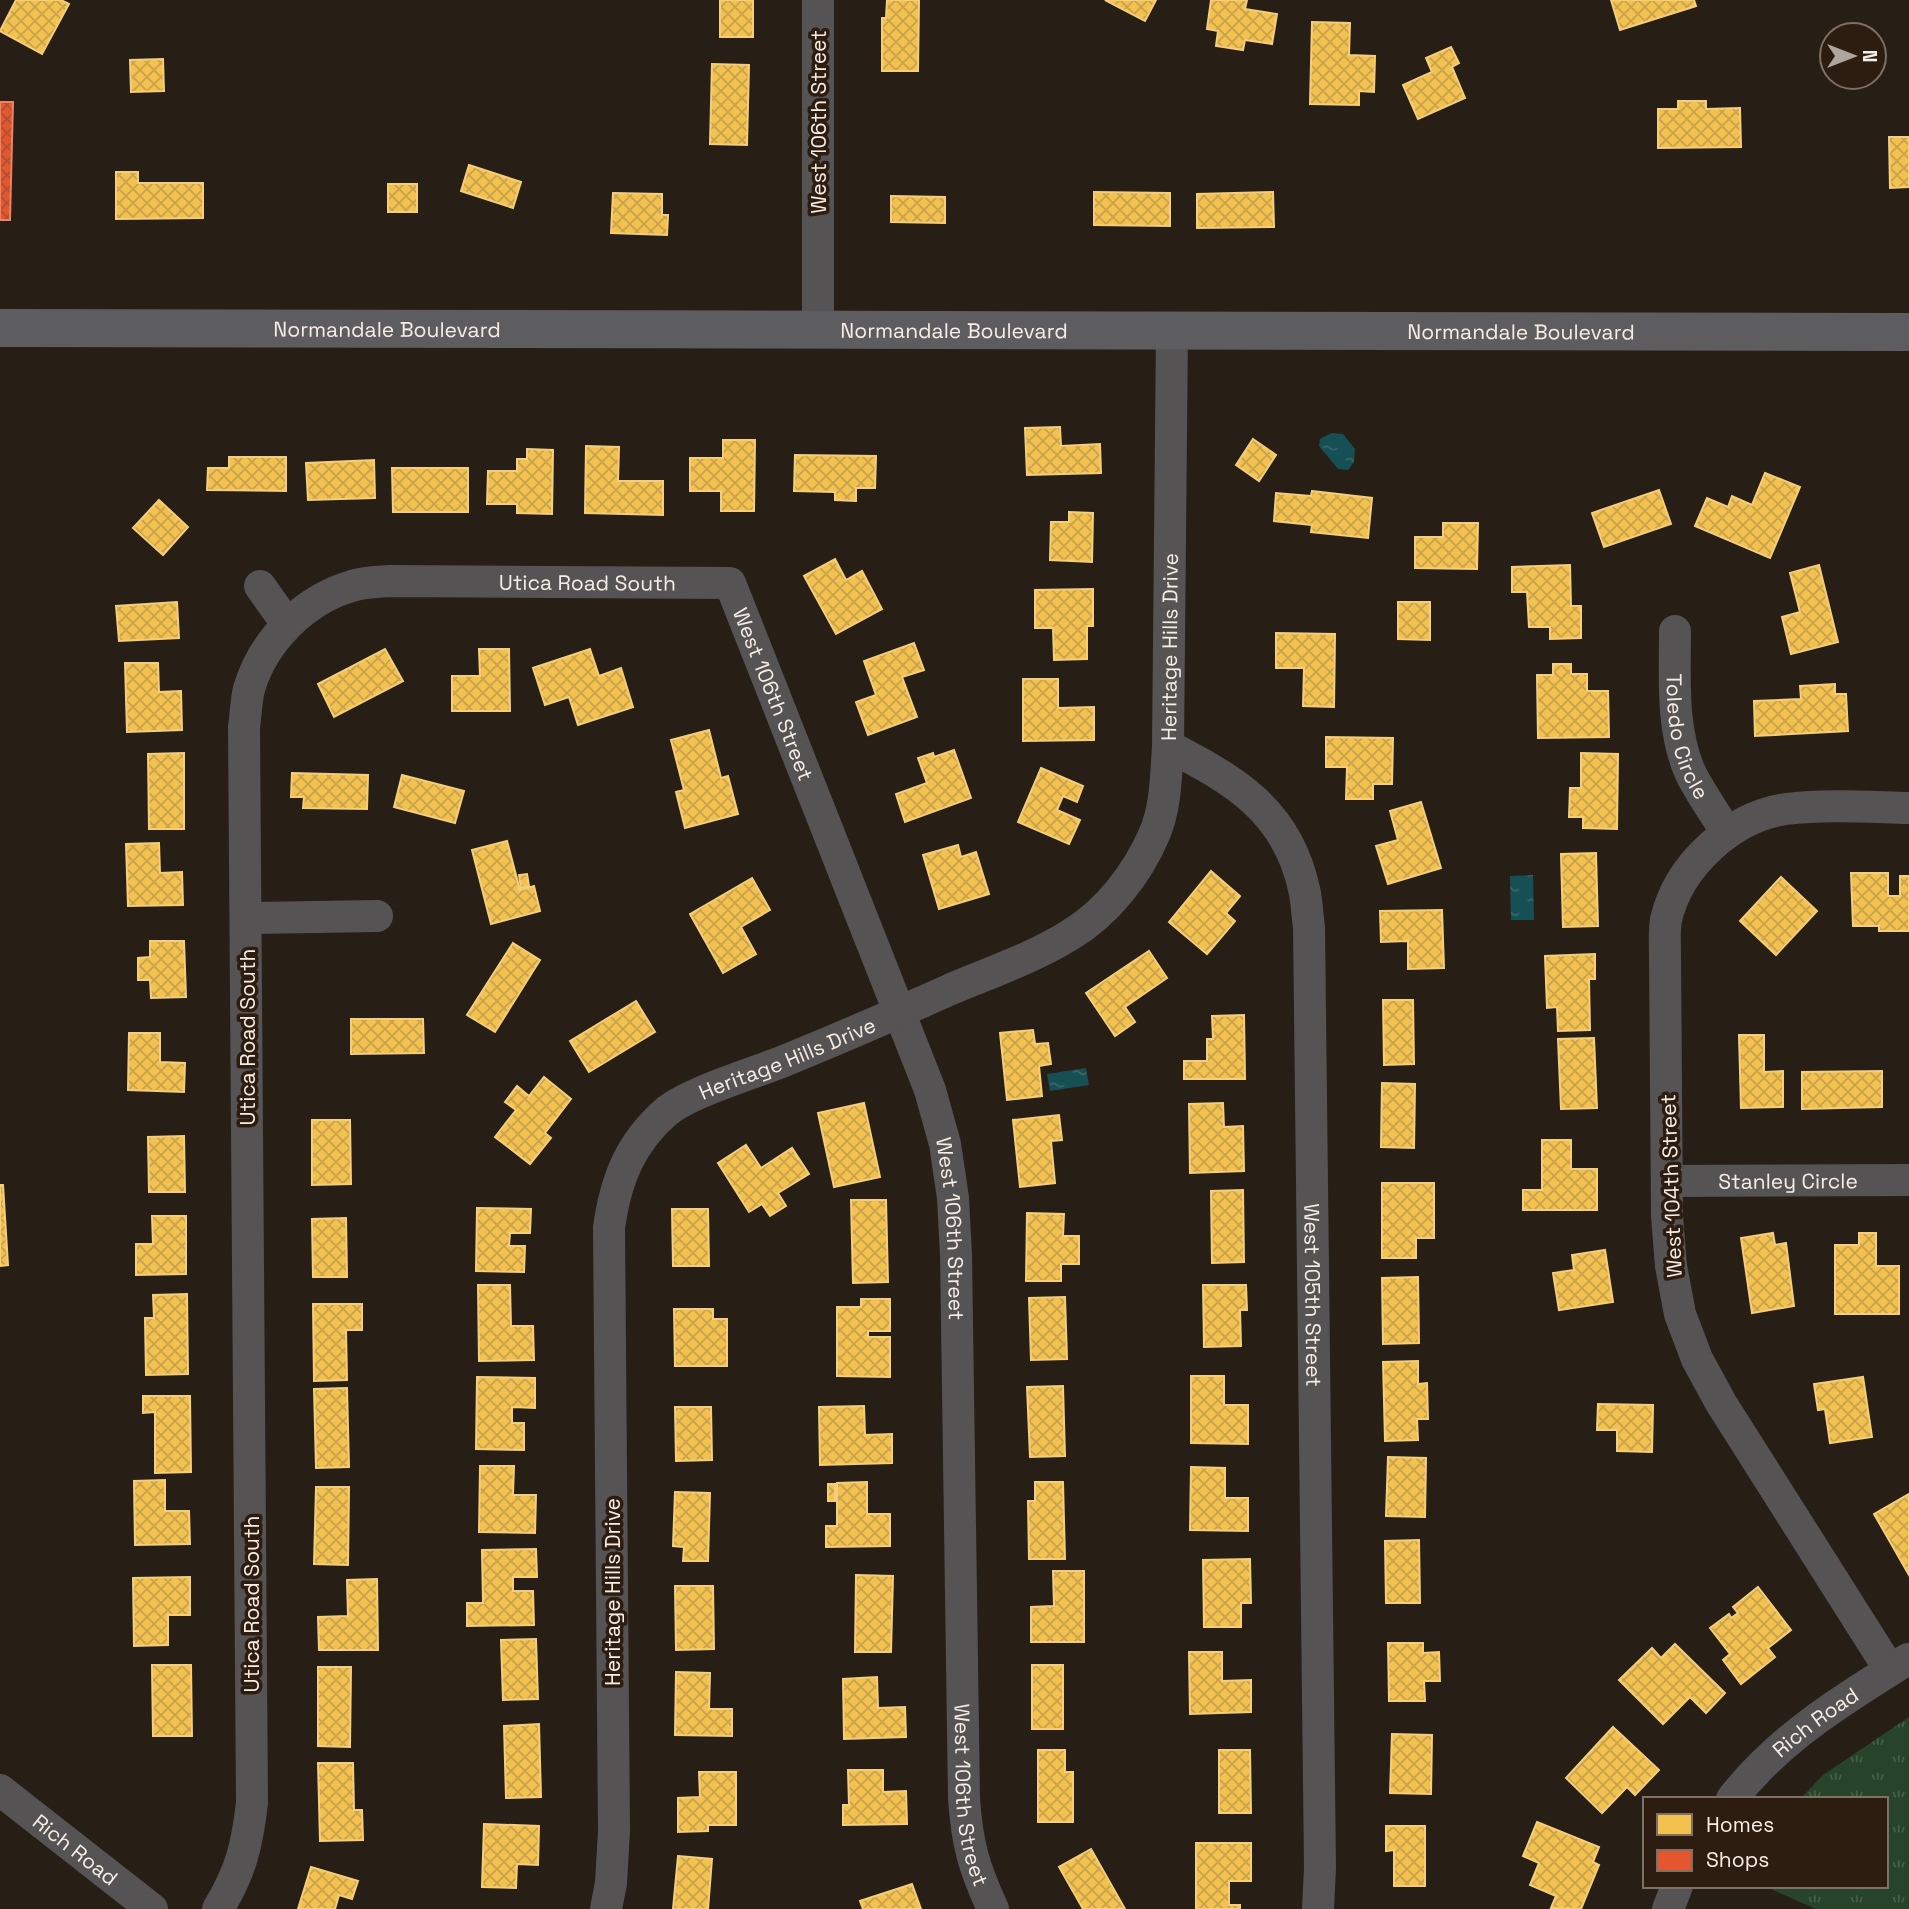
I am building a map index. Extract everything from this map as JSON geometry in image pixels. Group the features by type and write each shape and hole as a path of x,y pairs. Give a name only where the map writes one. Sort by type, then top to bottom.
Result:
{"main road":[{"name":"Normandale Boulevard","path":"0,328 1909,332"}],"street":[{"name":"West 106th Street","path":"818,0 818,329"},
{"name":"Heritage Hills Drive","path":"606,1909 611,1883 614,1831 610,1240 614,1194 626,1161 669,1109 699,1094 899,1012 1071,935 1106,907 1133,872 1155,833 1165,790 1168,746 1172,329"},
{"name":"Utica Road South","path":"218,1909 235,1881 248,1842 252,1802 244,727 249,690 264,653 287,624 318,600 353,585 390,581 730,583"},
{"name":"West 106th Street","path":"730,583 930,1090 945,1144 953,1198 956,1269 964,1798 967,1837 977,1874 993,1909"},
{"path":"260,586 287,624"},
{"name":"Toledo Circle","path":"1675,631 1675,709 1680,742 1691,772 1727,833"},
{"name":"West 105th Street","path":"1168,746 1219,772 1249,794 1273,822 1294,855 1304,890 1309,927 1318,1909"},
{"name":"West 104th Street","path":"1900,1664 1721,1403 1697,1359 1680,1314 1671,1266 1667,1181 1666,920 1678,887 1700,857 1727,833 1755,818 1783,809 1909,808"},
{"path":"246,918 377,916"},
{"name":"Stanley Circle","path":"1667,1181 1909,1180"},
{"name":"Rich Road","path":"1733,1797 1745,1781 1787,1742 1831,1707 1900,1664"},
{"name":"Rich Road","path":"0,1790 152,1909"},
{"path":"1668,1909 1676,1888"}],"green space":[{"path":"1909,1717 1909,1909 1816,1909 1769,1888 1888,1888 1888,1797 1802,1797 1823,1775"}],"water":[{"path":"1331,433 1343,434 1355,449 1354,462 1348,470 1338,469 1319,446 1320,439"},
{"path":"1533,875 1534,920 1511,920 1510,876"},
{"path":"1086,1068 1089,1085 1050,1091 1047,1074"}],"building: Homes":[{"path":"16,0 61,0 69,4 42,54 0,31"},
{"path":"720,0 753,0 753,37 720,37"},
{"path":"887,0 919,0 918,71 882,71 882,18 886,18"},
{"path":"1105,0 1156,0 1145,21"},
{"path":"1211,0 1247,0 1245,9 1277,14 1272,44 1245,40 1243,50 1216,46 1218,31 1207,29"},
{"path":"1611,0 1694,0 1696,6 1620,30"},
{"path":"1312,22 1350,23 1349,55 1375,56 1374,92 1359,91 1359,105 1310,104"},
{"path":"1451,47 1459,63 1452,67 1465,98 1418,119 1403,85 1432,72 1426,58"},
{"path":"163,59 164,91 131,92 130,60"},
{"path":"712,64 749,65 747,145 710,144"},
{"path":"1678,101 1706,101 1706,109 1740,108 1741,147 1658,148 1658,109 1678,109"},
{"path":"1889,137 1909,137 1909,187 1890,188"},
{"path":"469,165 521,182 513,208 461,191"},
{"path":"116,172 138,172 138,183 203,183 203,218 116,219"},
{"path":"388,184 417,184 417,212 388,212"},
{"path":"1094,192 1170,193 1170,226 1094,225"},
{"path":"1273,192 1274,227 1197,228 1197,194"},
{"path":"613,193 662,194 662,215 668,215 667,235 611,233"},
{"path":"891,196 945,197 945,223 891,222"},
{"path":"1060,427 1061,446 1100,444 1101,473 1027,475 1025,428"},
{"path":"1253,439 1276,455 1259,481 1236,465"},
{"path":"723,440 755,440 754,511 721,511 721,491 690,491 690,458 723,458"},
{"path":"586,446 619,447 618,481 663,481 663,515 585,513"},
{"path":"527,449 553,450 552,514 517,513 517,504 487,504 488,471 517,471 517,459 527,459"},
{"path":"795,455 876,456 875,488 856,488 856,501 835,500 835,492 794,491"},
{"path":"229,457 286,457 286,491 207,490 208,468 229,468"},
{"path":"374,460 375,498 308,500 306,463"},
{"path":"392,468 468,468 468,512 393,512"},
{"path":"1765,473 1800,487 1770,558 1695,526 1707,498 1728,507 1732,496 1752,505"},
{"path":"1659,490 1671,524 1604,547 1592,513"},
{"path":"1312,491 1372,498 1368,538 1311,532 1312,525 1274,521 1276,493 1311,496"},
{"path":"159,500 188,527 163,555 133,528"},
{"path":"1069,512 1093,513 1092,562 1050,560 1051,522 1069,522"},
{"path":"1443,523 1478,523 1477,569 1415,568 1415,537 1443,537"},
{"path":"835,559 846,580 862,571 882,609 836,634 804,576"},
{"path":"1570,565 1571,606 1581,606 1581,638 1550,639 1550,627 1529,627 1527,592 1512,592 1512,567"},
{"path":"1819,565 1838,642 1791,654 1782,617 1800,612 1790,573"},
{"path":"1093,589 1093,626 1087,626 1087,659 1054,660 1053,628 1035,628 1035,590"},
{"path":"177,602 179,638 119,641 116,606"},
{"path":"1398,602 1430,602 1430,640 1398,639"},
{"path":"1276,633 1335,634 1334,707 1303,706 1304,668 1276,668"},
{"path":"914,643 924,670 902,677 917,717 868,735 856,702 876,695 864,661"},
{"path":"385,649 403,681 334,717 318,684"},
{"path":"479,649 509,649 510,711 452,711 452,676 480,676"},
{"path":"590,649 599,676 621,668 633,707 578,725 569,697 545,705 533,668"},
{"path":"125,663 158,663 159,692 181,691 182,730 127,732"},
{"path":"1553,664 1571,664 1571,674 1587,674 1587,691 1608,691 1609,737 1538,738 1537,675 1553,675"},
{"path":"1023,679 1058,679 1058,708 1094,707 1094,740 1023,741"},
{"path":"1835,684 1835,694 1846,694 1848,731 1755,736 1754,701 1801,699 1800,686"},
{"path":"709,730 721,778 728,776 738,814 685,828 676,792 684,790 671,740"},
{"path":"1326,737 1393,738 1392,784 1373,784 1373,799 1346,799 1347,767 1326,767"},
{"path":"954,750 971,798 905,822 896,794 927,783 918,758 933,753 934,757"},
{"path":"184,753 184,829 149,829 148,754"},
{"path":"1581,753 1618,754 1617,829 1583,828 1583,817 1569,817 1570,788 1581,788"},
{"path":"1041,768 1083,786 1077,802 1063,796 1057,810 1080,820 1069,844 1018,822"},
{"path":"292,773 368,775 367,809 303,808 304,797 291,797"},
{"path":"402,775 464,791 455,823 394,807"},
{"path":"1421,802 1441,868 1388,884 1376,846 1398,840 1390,811"},
{"path":"507,841 520,890 534,886 540,911 491,924 472,850"},
{"path":"159,843 160,873 182,872 183,905 128,906 126,844"},
{"path":"958,845 961,857 976,852 989,894 939,909 923,855"},
{"path":"1596,853 1598,926 1563,927 1561,854"},
{"path":"1211,871 1240,896 1226,913 1235,921 1207,954 1169,922"},
{"path":"1851,873 1888,873 1888,896 1900,896 1900,876 1909,876 1909,931 1879,931 1879,926 1853,926"},
{"path":"527,874 529,886 521,888 519,875"},
{"path":"1781,877 1817,911 1776,955 1740,921"},
{"path":"752,878 770,910 741,927 756,954 723,973 690,914"},
{"path":"1442,910 1444,968 1408,969 1408,941 1381,942 1380,911"},
{"path":"150,941 184,941 186,997 151,998 150,980 138,980 138,958 150,957"},
{"path":"513,943 540,960 495,1032 467,1015"},
{"path":"1149,951 1167,978 1125,1007 1135,1022 1115,1036 1086,993"},
{"path":"1595,954 1595,979 1589,979 1590,1030 1558,1031 1557,1007 1547,1008 1545,956"},
{"path":"1383,1000 1413,1000 1414,1064 1384,1065"},
{"path":"636,1001 655,1032 589,1072 570,1041"},
{"path":"1244,1015 1245,1079 1184,1079 1184,1061 1207,1061 1207,1039 1213,1039 1212,1016"},
{"path":"351,1019 423,1019 424,1053 351,1054"},
{"path":"1033,1030 1035,1044 1048,1043 1051,1064 1039,1066 1042,1096 1007,1100 1000,1033"},
{"path":"129,1033 160,1033 160,1062 185,1063 184,1092 128,1090"},
{"path":"1739,1035 1764,1035 1764,1072 1783,1071 1783,1107 1741,1108"},
{"path":"1594,1038 1597,1108 1561,1109 1558,1039"},
{"path":"1882,1071 1882,1107 1802,1109 1802,1072"},
{"path":"544,1077 571,1099 545,1133 551,1138 530,1164 495,1137 516,1110 505,1102 517,1086 529,1096"},
{"path":"1382,1083 1415,1084 1414,1148 1381,1147"},
{"path":"864,1103 880,1177 834,1187 818,1113"},
{"path":"1223,1103 1224,1127 1243,1126 1244,1171 1190,1173 1189,1104"},
{"path":"1059,1115 1062,1140 1051,1141 1055,1183 1020,1187 1013,1120"},
{"path":"312,1120 350,1120 351,1184 312,1185"},
{"path":"184,1136 185,1192 149,1192 148,1137"},
{"path":"1542,1140 1571,1140 1571,1169 1597,1169 1597,1210 1523,1210 1523,1190 1542,1190"},
{"path":"746,1145 761,1168 792,1148 809,1174 778,1193 786,1206 770,1216 762,1204 749,1212 718,1163"},
{"path":"1382,1183 1434,1183 1434,1238 1416,1238 1416,1258 1382,1258"},
{"path":"0,1185 3,1185 8,1265 0,1266"},
{"path":"1243,1190 1244,1262 1212,1263 1211,1191"},
{"path":"851,1200 886,1200 888,1282 853,1283"},
{"path":"477,1208 531,1209 530,1233 510,1233 509,1246 525,1246 524,1272 476,1271"},
{"path":"672,1209 708,1209 709,1266 673,1266"},
{"path":"1027,1213 1064,1214 1063,1236 1079,1236 1079,1264 1061,1264 1061,1281 1026,1281"},
{"path":"152,1216 186,1216 186,1274 136,1275 136,1244 153,1244"},
{"path":"346,1218 347,1277 313,1277 312,1219"},
{"path":"1773,1233 1775,1245 1786,1243 1794,1306 1752,1313 1741,1238"},
{"path":"1859,1233 1876,1233 1876,1266 1899,1266 1899,1314 1835,1314 1835,1245 1859,1245"},
{"path":"1605,1250 1613,1302 1559,1310 1553,1273 1574,1270 1572,1255"},
{"path":"1418,1277 1419,1343 1383,1344 1382,1278"},
{"path":"478,1285 510,1285 511,1326 533,1326 534,1360 479,1361"},
{"path":"1203,1285 1246,1285 1247,1310 1240,1310 1241,1346 1204,1347"},
{"path":"187,1294 188,1374 146,1375 145,1318 154,1318 153,1295"},
{"path":"1065,1297 1067,1359 1031,1360 1029,1298"},
{"path":"861,1299 890,1299 890,1331 868,1331 868,1337 890,1337 890,1377 837,1376 837,1307 861,1307"},
{"path":"313,1304 362,1304 362,1330 346,1330 347,1380 314,1381"},
{"path":"674,1309 713,1309 713,1319 727,1319 727,1366 675,1366"},
{"path":"1418,1361 1418,1384 1427,1383 1428,1419 1417,1419 1418,1440 1385,1441 1383,1362"},
{"path":"1191,1376 1224,1376 1224,1405 1248,1405 1248,1444 1191,1443"},
{"path":"477,1377 535,1378 535,1408 512,1407 512,1423 524,1423 524,1450 476,1449"},
{"path":"1863,1377 1872,1437 1830,1443 1825,1409 1818,1410 1814,1384"},
{"path":"1063,1386 1065,1456 1030,1457 1027,1387"},
{"path":"347,1388 349,1467 316,1468 314,1389"},
{"path":"143,1396 190,1396 191,1472 155,1473 155,1412 143,1413"},
{"path":"1598,1404 1653,1405 1652,1452 1617,1451 1617,1430 1597,1430"},
{"path":"864,1406 865,1435 892,1434 892,1463 820,1465 819,1407"},
{"path":"675,1407 711,1407 712,1460 676,1461"},
{"path":"1388,1457 1426,1458 1425,1517 1386,1516"},
{"path":"480,1466 514,1466 513,1495 536,1495 535,1533 479,1532"},
{"path":"1191,1467 1225,1468 1225,1498 1248,1498 1248,1531 1190,1530"},
{"path":"165,1480 165,1511 189,1511 190,1544 135,1545 134,1481"},
{"path":"867,1482 867,1514 890,1514 890,1546 826,1547 826,1526 837,1526 837,1483"},
{"path":"1035,1482 1063,1482 1065,1559 1029,1559 1028,1501 1035,1501"},
{"path":"828,1484 835,1484 835,1501 828,1501"},
{"path":"316,1487 349,1487 348,1565 314,1564"},
{"path":"675,1492 710,1493 708,1561 683,1561 684,1547 673,1546"},
{"path":"1909,1494 1909,1575 1874,1514"},
{"path":"1419,1540 1420,1603 1386,1603 1385,1541"},
{"path":"536,1549 537,1577 513,1577 513,1591 533,1591 534,1625 467,1626 467,1603 483,1603 482,1550"},
{"path":"1250,1559 1251,1603 1241,1603 1241,1627 1204,1627 1203,1560"},
{"path":"1053,1571 1084,1571 1084,1642 1031,1642 1031,1607 1054,1606"},
{"path":"856,1575 893,1576 891,1652 855,1652"},
{"path":"190,1577 190,1615 168,1615 168,1645 134,1646 133,1578"},
{"path":"377,1579 378,1650 319,1650 318,1617 348,1616 347,1580"},
{"path":"675,1586 713,1586 714,1649 676,1650"},
{"path":"1758,1587 1791,1630 1768,1648 1775,1657 1741,1684 1723,1660 1730,1654 1710,1628 1729,1614 1731,1618 1738,1613 1733,1607"},
{"path":"536,1639 538,1699 503,1700 501,1640"},
{"path":"1388,1643 1423,1643 1423,1653 1439,1652 1440,1681 1424,1681 1425,1701 1389,1701"},
{"path":"1675,1644 1725,1693 1706,1713 1690,1697 1663,1724 1619,1680 1652,1648 1661,1658"},
{"path":"1189,1652 1222,1652 1222,1681 1251,1680 1251,1712 1190,1714"},
{"path":"152,1665 191,1665 192,1736 153,1736"},
{"path":"1032,1665 1063,1665 1063,1729 1032,1729"},
{"path":"318,1667 351,1667 350,1747 318,1746"},
{"path":"676,1672 710,1673 709,1709 732,1709 732,1736 675,1735"},
{"path":"877,1677 878,1708 905,1707 906,1737 844,1739 843,1679"},
{"path":"539,1724 541,1797 506,1798 504,1726"},
{"path":"1613,1727 1659,1770 1635,1795 1627,1787 1602,1813 1566,1778"},
{"path":"1392,1734 1432,1735 1431,1794 1390,1793"},
{"path":"1038,1750 1065,1750 1065,1772 1073,1772 1073,1822 1038,1822"},
{"path":"1219,1750 1250,1750 1251,1813 1219,1813"},
{"path":"318,1763 353,1763 354,1810 362,1810 363,1840 320,1841"},
{"path":"848,1770 883,1770 883,1792 906,1791 907,1824 843,1825 843,1805 849,1805"},
{"path":"699,1772 736,1772 736,1825 708,1825 708,1831 678,1832 678,1798 700,1797"},
{"path":"1537,1822 1599,1847 1593,1862 1599,1865 1581,1909 1551,1908 1556,1896 1530,1885 1539,1863 1523,1856"},
{"path":"484,1824 539,1826 538,1865 517,1864 516,1888 482,1887"},
{"path":"1386,1826 1425,1826 1425,1886 1394,1886 1394,1850 1386,1851"},
{"path":"1196,1843 1251,1843 1251,1881 1229,1881 1229,1905 1240,1905 1240,1909 1196,1909"},
{"path":"1091,1849 1125,1909 1083,1909 1059,1867"},
{"path":"678,1856 712,1859 708,1909 673,1909"},
{"path":"311,1867 358,1881 352,1899 339,1895 335,1909 298,1909"},
{"path":"912,1884 921,1909 863,1909 860,1901"}],"building: Shops":[{"path":"0,102 13,102 10,220 0,220"}]}
